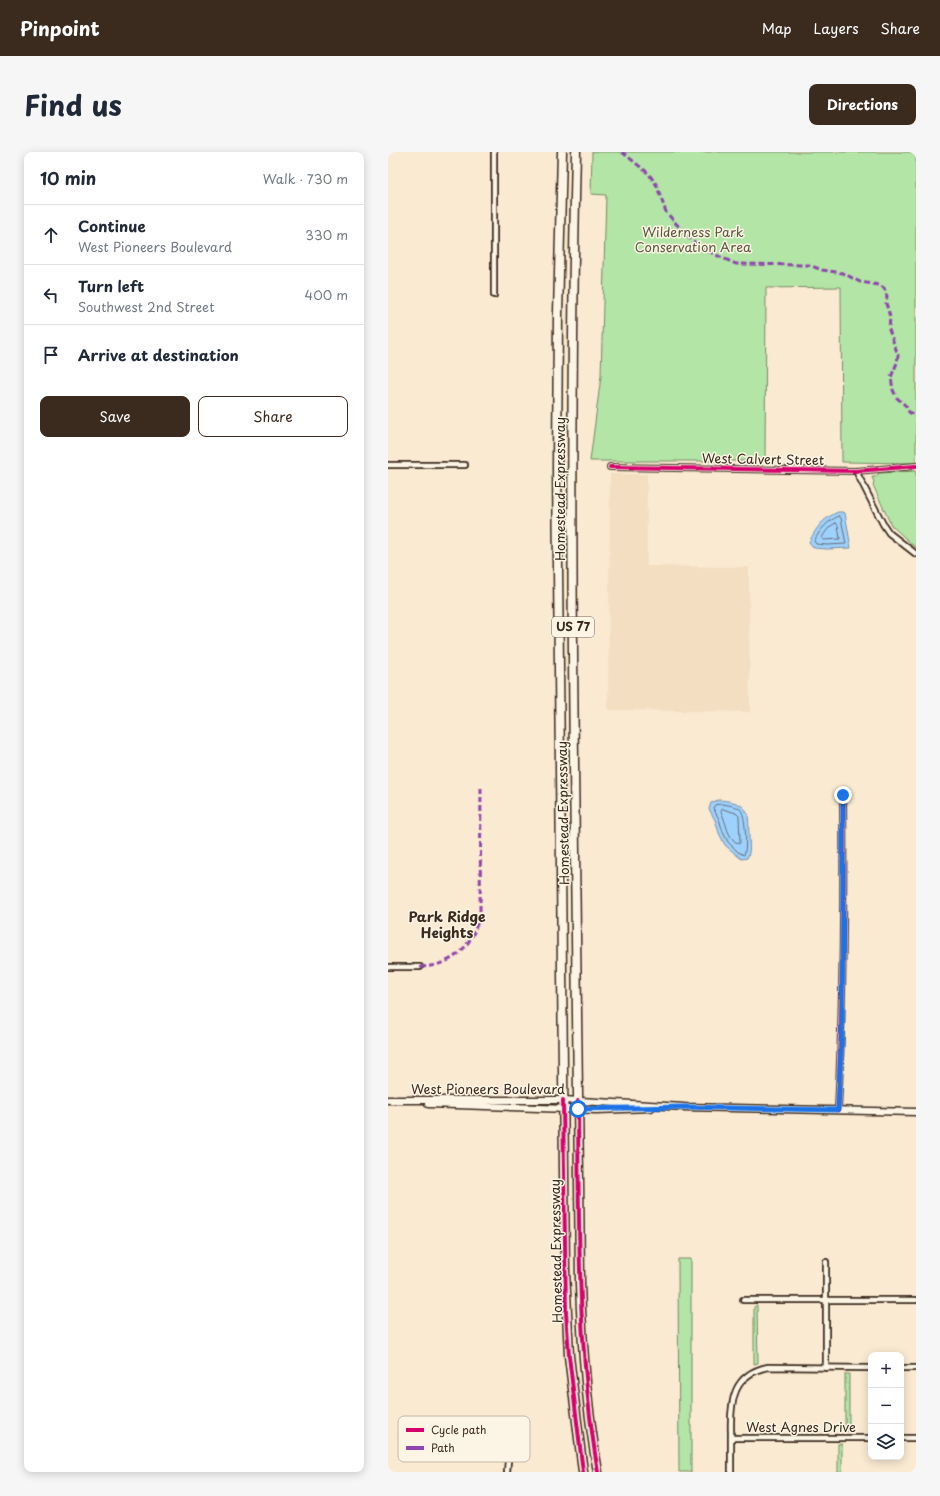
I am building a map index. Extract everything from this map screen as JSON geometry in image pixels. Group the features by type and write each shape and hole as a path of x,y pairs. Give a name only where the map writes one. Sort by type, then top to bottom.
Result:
{"highway":[{"name":"Homestead Expressway","path":"562,152 558,314 557,467 565,1271 567,1327 572,1384 583,1472"},
{"name":"Homestead Expressway","path":"576,152 572,315 572,474 580,1284 582,1328 590,1420 598,1472"}],"main road":[{"name":"West Pioneers Boulevard","path":"388,1101 916,1112"}],"street":[{"path":"494,152 494,295"},
{"path":"388,465 465,466"},
{"name":"West Calvert Street","path":"610,466 856,471 916,466"},
{"path":"856,471 889,533 916,554"},
{"path":"838,1110 842,1029 843,795"},
{"path":"388,967 420,968"},
{"path":"826,1262 826,1368"},
{"path":"743,1300 916,1300"},
{"path":"731,1472 731,1404 740,1383 748,1374 758,1369 768,1367 868,1368"},
{"path":"904,1368 916,1368"},
{"name":"West Agnes Drive","path":"731,1438 868,1438"},
{"path":"904,1438 916,1438"},
{"path":"507,1472 508,1462"}],"shaded area":[{"path":"610,474 647,474 647,566 749,567 750,712 608,710"}],"green space":[{"name":"Wilderness Park Conservation Area","path":"592,152 916,152 916,463 842,462 841,287 766,288 765,461 590,461 601,376 606,195 591,194"},
{"path":"916,471 916,548 891,525 873,485 874,482 872,477 876,477 879,473"},
{"path":"678,1259 691,1259 691,1472 679,1472"},
{"path":"757,1305 758,1363 754,1364 754,1307"},
{"path":"845,1374 849,1374 849,1431 845,1431"},
{"path":"838,1444 842,1444 842,1472 838,1472"}],"water":[{"path":"838,512 845,513 851,548 814,548 809,542 820,524"},
{"path":"718,800 739,804 748,815 750,848 747,858 742,859 725,845 719,833 715,820 709,809 711,803"}],"marked path":[{"path":"622,152 648,173 656,184 666,212 688,237 697,245 714,254 736,264 809,265 822,270 843,273 860,282 879,285 884,288 887,296 886,303 890,317 889,330 898,355 897,363 891,377 893,390 897,398 906,406 909,412 916,417"},
{"path":"420,967 443,963 460,952 467,944 477,924 480,912 481,788"}],"cycle path":[{"path":"610,467 856,471 916,466"},
{"path":"838,1110 843,952 843,795"},
{"path":"563,1100 566,1312 569,1356 583,1472"},
{"path":"578,1101 580,1287 586,1380 598,1472"}],"district":[{"name":"Park Ridge Heights","path":"447,926"}],"route":[{"path":"578,1109 684,1107 838,1110 842,1042 843,795"}]}
